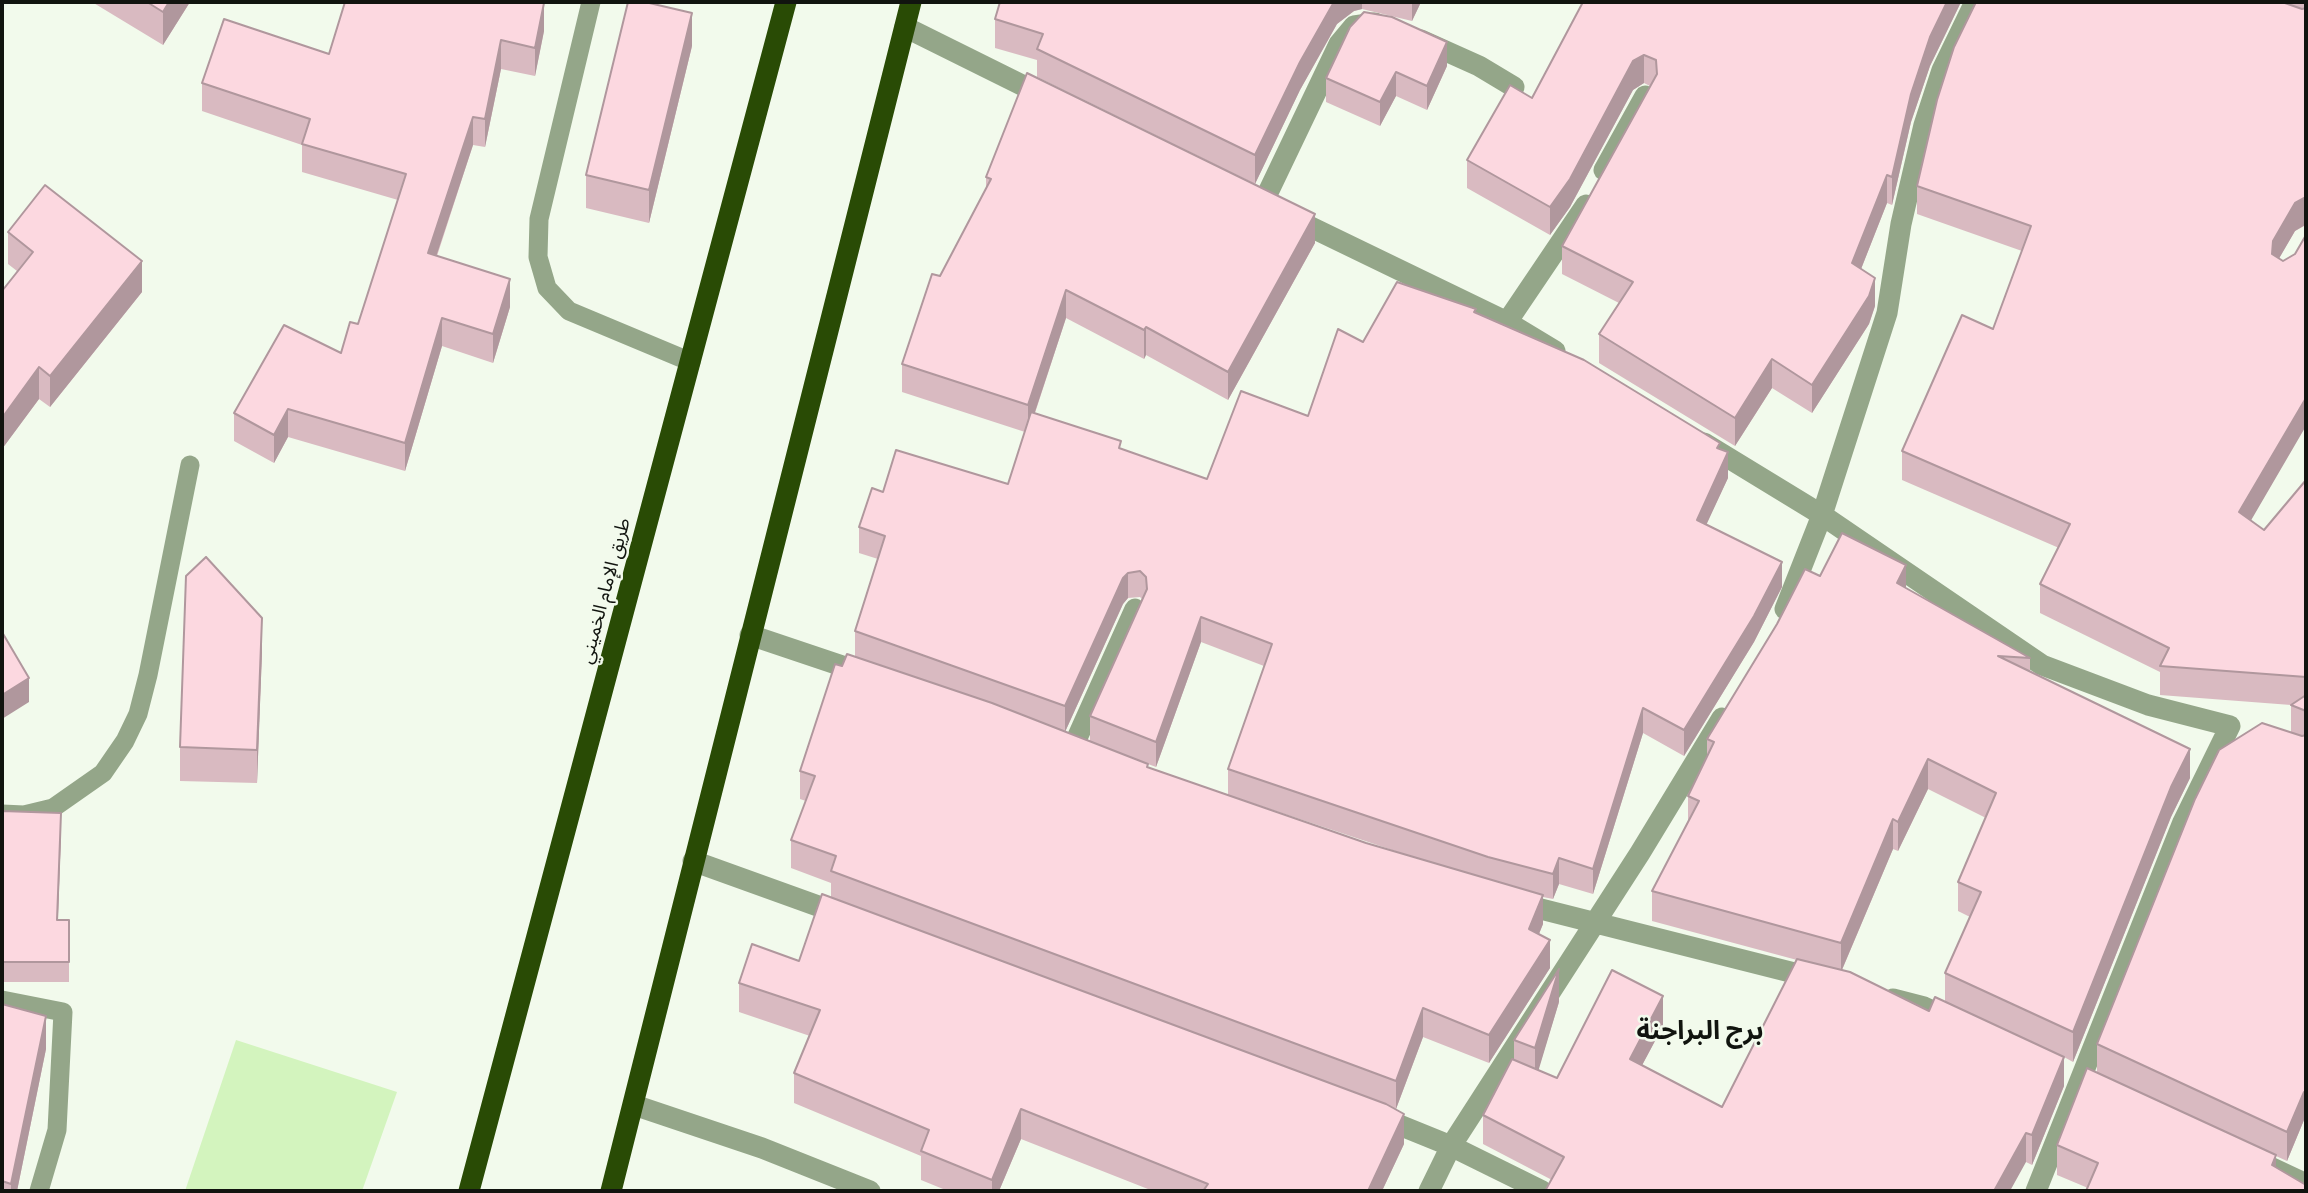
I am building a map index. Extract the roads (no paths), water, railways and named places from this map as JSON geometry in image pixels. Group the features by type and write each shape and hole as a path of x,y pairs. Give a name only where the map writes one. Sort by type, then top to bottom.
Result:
{"highway":[{"name":"طريق الإمام الخميني","path":"469,1191 786,2"},
{"path":"611,1191 911,2"}],"street":[{"path":"1777,624 1796,588 1822,515 1887,313 1903,212 1924,125 1942,70 1975,2"},
{"path":"1263,204 1348,31 1361,22 1402,31 1514,87"},
{"path":"905,27 1070,108"},
{"path":"1507,322 1581,214 1645,96"},
{"path":"1238,191 1507,322 1577,365"},
{"path":"1682,429 1822,515 2042,665 2148,705 2251,734"},
{"path":"1073,747 1135,608"},
{"path":"750,635 889,682"},
{"path":"1429,1191 1451,1146 1730,705"},
{"path":"2036,1191 2089,1082 2178,834 2230,726"},
{"path":"1048,738 1099,757"},
{"path":"693,861 866,924"},
{"path":"1496,898 1837,984"},
{"path":"1874,994 1924,1007 1973,1029"},
{"path":"2058,1068 2089,1082"},
{"path":"634,1105 762,1148 870,1191"},
{"path":"1353,1106 1451,1146 1542,1191"},
{"path":"2256,1160 2306,1185 2304,1191"}],"lane":[{"path":"591,2 540,219 538,257 547,288 569,312 691,362"},
{"path":"2,814 24,815 53,808 103,773 125,741 138,714 148,675 190,465"},
{"path":"2,1000 63,1012 57,1130 39,1191"}],"district":[{"name":"برج البراجنة","path":"1700,1032"}]}
